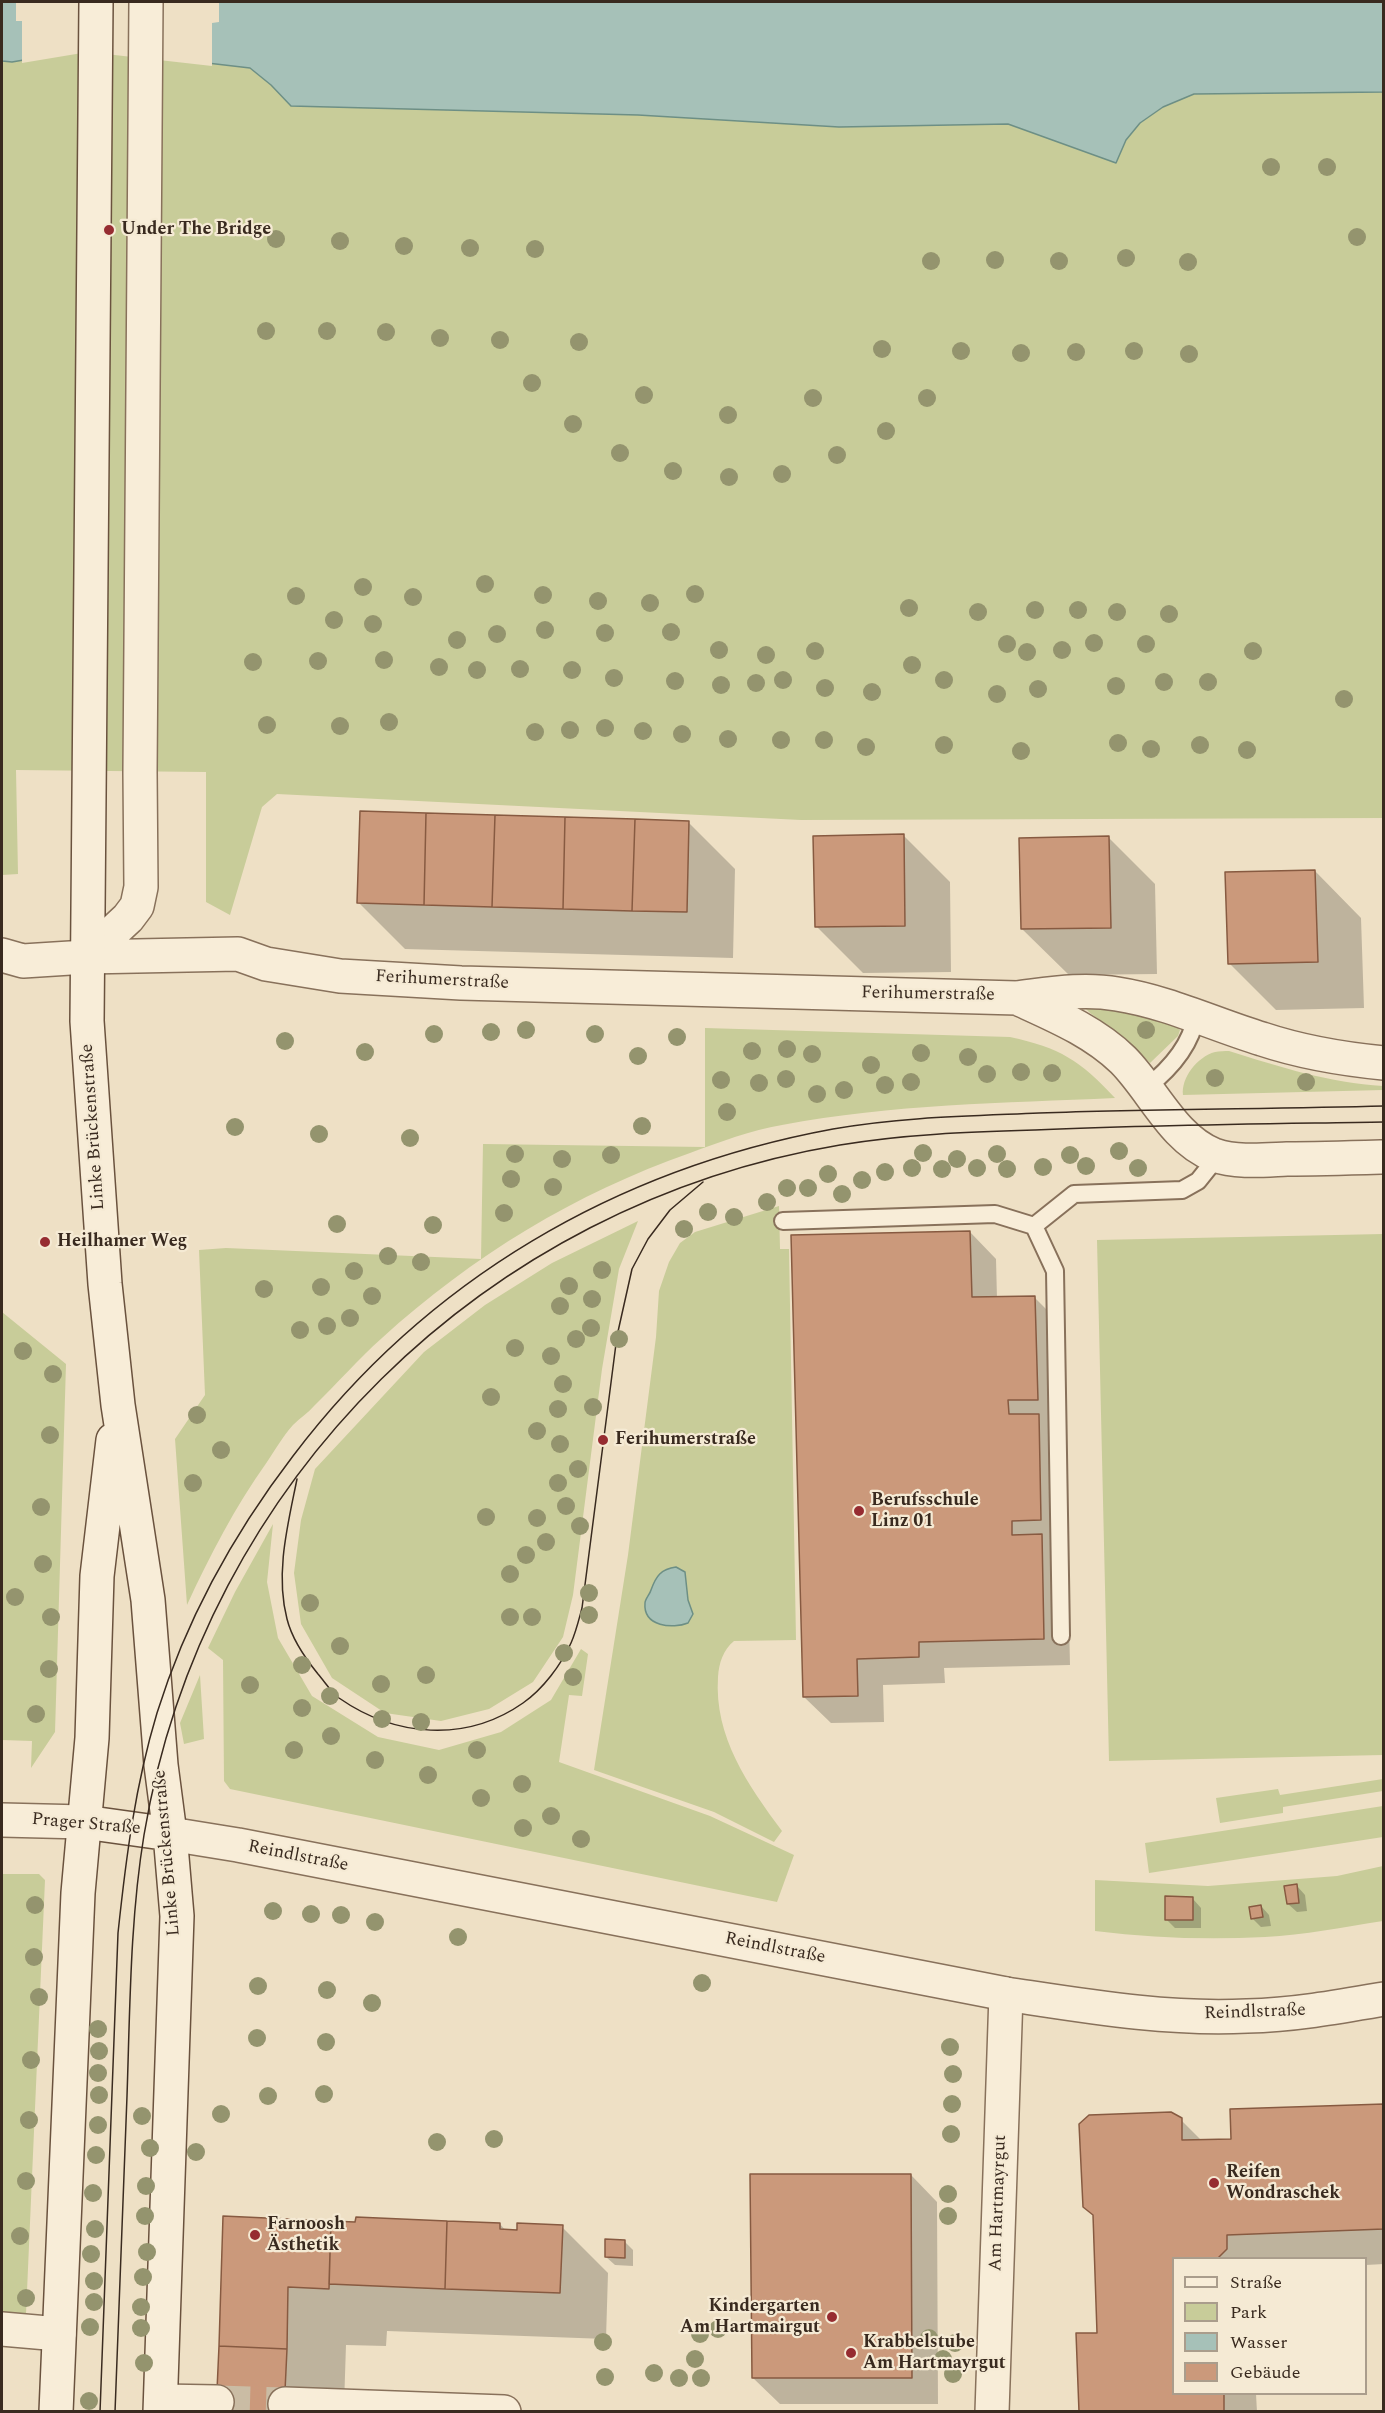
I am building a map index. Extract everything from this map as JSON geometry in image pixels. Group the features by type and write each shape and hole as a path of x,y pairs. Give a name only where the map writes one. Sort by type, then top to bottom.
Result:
{"street":[{"name":"Linke Brückenstraße","path":"96,2 87,1021 105,1284 118,1405 148,1600 161,1765 177,1916 160,2406"},
{"path":"7,957 34,960 86,957 128,918 137,906 141,887 146,2"},
{"name":"Ferihumerstraße","path":"86,957 238,954 266,964 340,976 461,983 1017,998 1075,991 1116,993 1168,1005 1297,1049 1383,1064"},
{"name":"Ferihumerstraße","path":"1017,998 1076,1025 1094,1037 1123,1060 1194,1143 1218,1156 1246,1160 1383,1157"},
{"name":"Linke Brückenstraße","path":"56,2412 78,1905 92,1737 97,1575 118,1405"},
{"name":"Prager Straße","path":"2,1820 84,1822 170,1834"},
{"name":"Reindlstraße","path":"170,1834 238,1845 1006,1994 1090,2007 1191,2016 1247,2016 1316,2010 1383,1999"},
{"name":"Am Hartmayrgut","path":"992,2412 1006,1994"},
{"path":"2,2329 59,2334"},
{"path":"160,2406 217,2402"},
{"path":"285,2404 504,2412"}],"lane":[{"path":"1146,1088 1161,1075 1182,1050 1193,1033 1196,1016"},
{"path":"1035,1226 1074,1194 1182,1190 1198,1181 1218,1156"},
{"path":"783,1221 995,1214 1035,1226"},
{"path":"1035,1226 1054,1271 1061,1636"}],"green space":[{"path":"88,49 250,68 271,85 291,106 638,115 839,127 1008,124 1116,163 1126,140 1140,123 1163,107 1194,94 1383,92 1383,818 801,820 277,794 262,807 230,915 206,902 206,772 16,770 18,874 2,875 2,61 12,62"},
{"path":"1091,1004 1121,1007 1175,1025 1180,1030 1178,1036 1150,1063 1125,1038 1086,1009"},
{"path":"705,1028 1010,1037 1043,1046 1068,1057 1091,1074 1115,1098 906,1109 823,1118 770,1127 747,1133 648,1169 566,1207 489,1254 416,1308 373,1346 312,1409 293,1425 255,1479 234,1514 187,1605 175,1439 205,1395 199,1250 226,1248 481,1259 483,1144 705,1147"},
{"path":"1229,1051 1324,1078 1383,1086 1383,1090 1183,1095 1185,1082 1196,1063 1215,1052"},
{"path":"779,1206 780,1249 789,1249 796,1640 734,1641 722,1657 718,1677 718,1699 728,1740 746,1778 782,1831 774,1842 714,1812 594,1770 628,1555 656,1337 659,1291 669,1262 680,1243 695,1232"},
{"path":"638,1221 619,1269 602,1369 573,1595 563,1637 533,1682 489,1709 441,1721 385,1713 332,1678 301,1624 294,1573 301,1520 315,1469 424,1352 485,1305 552,1263"},
{"path":"1383,1234 1383,1755 1109,1761 1097,1240"},
{"path":"2,1312 66,1364 55,1732 31,1768 32,1741 2,1740"},
{"path":"273,1524 267,1582 278,1638 312,1696 378,1737 439,1750 501,1732 551,1700 581,1649 588,1654 582,1696 569,1695 559,1762 710,1816 794,1855 777,1902 230,1789 224,1781 223,1660 208,1648 235,1592"},
{"path":"200,1675 204,1739 184,1744 180,1723"},
{"path":"1383,1779 1383,1791 1283,1807 1283,1813 1220,1823 1216,1798 1278,1789 1280,1795"},
{"path":"1383,1806 1383,1837 1149,1873 1145,1843"},
{"path":"1383,1866 1383,1921 1324,1931 1244,1938 1180,1938 1095,1931 1095,1880 1208,1886 1337,1876"},
{"path":"2,1874 39,1874 45,1880 26,2314 2,2312"}],"water":[{"path":"2,2 1383,2 1383,92 1194,94 1163,107 1140,123 1126,140 1116,163 1008,124 839,127 638,115 291,106 271,85 250,68 88,49 12,62 2,61"},
{"path":"676,1567 685,1572 688,1600 693,1614 688,1623 667,1626 649,1617 645,1601 660,1574 666,1569"}],"pier":[{"path":"16,2 219,2 219,22 212,23 212,66 88,52 22,63 22,21 16,21"}],"building":[{"path":"360,811 426,813 424,905 357,903"},
{"path":"426,813 495,815 492,907 424,905"},
{"path":"495,815 565,817 563,909 492,907"},
{"path":"565,817 635,819 632,911 563,909"},
{"path":"635,819 689,821 687,912 632,911"},
{"path":"904,834 905,926 815,927 813,836"},
{"path":"1109,836 1111,928 1021,929 1019,838"},
{"path":"1315,870 1318,962 1228,964 1225,872"},
{"path":"970,1231 972,1297 1035,1296 1038,1400 1008,1400 1009,1414 1039,1414 1041,1520 1012,1521 1012,1535 1042,1534 1044,1639 919,1642 919,1657 857,1659 858,1696 803,1697 791,1235"},
{"path":"1297,1884 1299,1903 1287,1904 1284,1886"},
{"path":"1165,1896 1193,1897 1193,1920 1165,1920"},
{"path":"1261,1905 1263,1917 1251,1919 1249,1907"},
{"name":"Reifen Wondraschek","path":"1384,2104 1384,2229 1227,2235 1227,2249 1219,2257 1172,2257 1172,2395 1224,2395 1224,2412 1079,2412 1076,2333 1097,2333 1093,2215 1083,2207 1079,2124 1089,2115 1171,2112 1182,2118 1182,2140 1231,2139 1230,2109"},
{"name":"Kindergarten Am Hartmairgut","path":"750,2174 911,2174 912,2378 752,2378"},
{"path":"223,2216 331,2221 329,2289 288,2287 287,2349 219,2346"},
{"path":"356,2217 447,2221 445,2289 329,2284 331,2221 355,2222"},
{"path":"447,2221 500,2223 500,2229 517,2230 517,2223 563,2225 560,2293 445,2289"},
{"path":"605,2239 625,2240 625,2258 605,2257"},
{"path":"219,2346 287,2349 284,2412 216,2412"}],"tunnel":[{"path":"217,2402 285,2404"}],"tram line":[{"path":"100,2412 118,1933 128,1850 149,1740 182,1644 214,1578 271,1485 346,1393 403,1336 466,1285 532,1241 602,1203 676,1172 753,1147 833,1129 936,1118 1082,1112 1384,1106"},
{"path":"115,2412 133,1932 144,1835 176,1706 228,1586 297,1476 381,1379 480,1296 590,1228 711,1177 840,1145 913,1136 1122,1127 1384,1122"},
{"path":"297,1479 284,1549 282,1584 284,1602 289,1626 296,1641 308,1661 333,1693 361,1711 383,1721 431,1730 478,1725 501,1716 523,1703 544,1684 562,1660 573,1639 582,1608 617,1336 632,1269 648,1239 670,1210 703,1182"}],"place":[{"name":"Under The Bridge","path":"109,230"},
{"name":"Heilhamer Weg","path":"45,1242"},
{"name":"Ferihumerstraße","path":"603,1440"},
{"name":"Berufsschule Linz 01","path":"859,1511"},
{"name":"Reifen Wondraschek","path":"1214,2183"},
{"name":"Farnoosh Ästhetik","path":"255,2235"},
{"name":"Kindergarten Am Hartmairgut","path":"832,2317"},
{"name":"Krabbelstube Am Hartmayrgut","path":"851,2353"}]}
